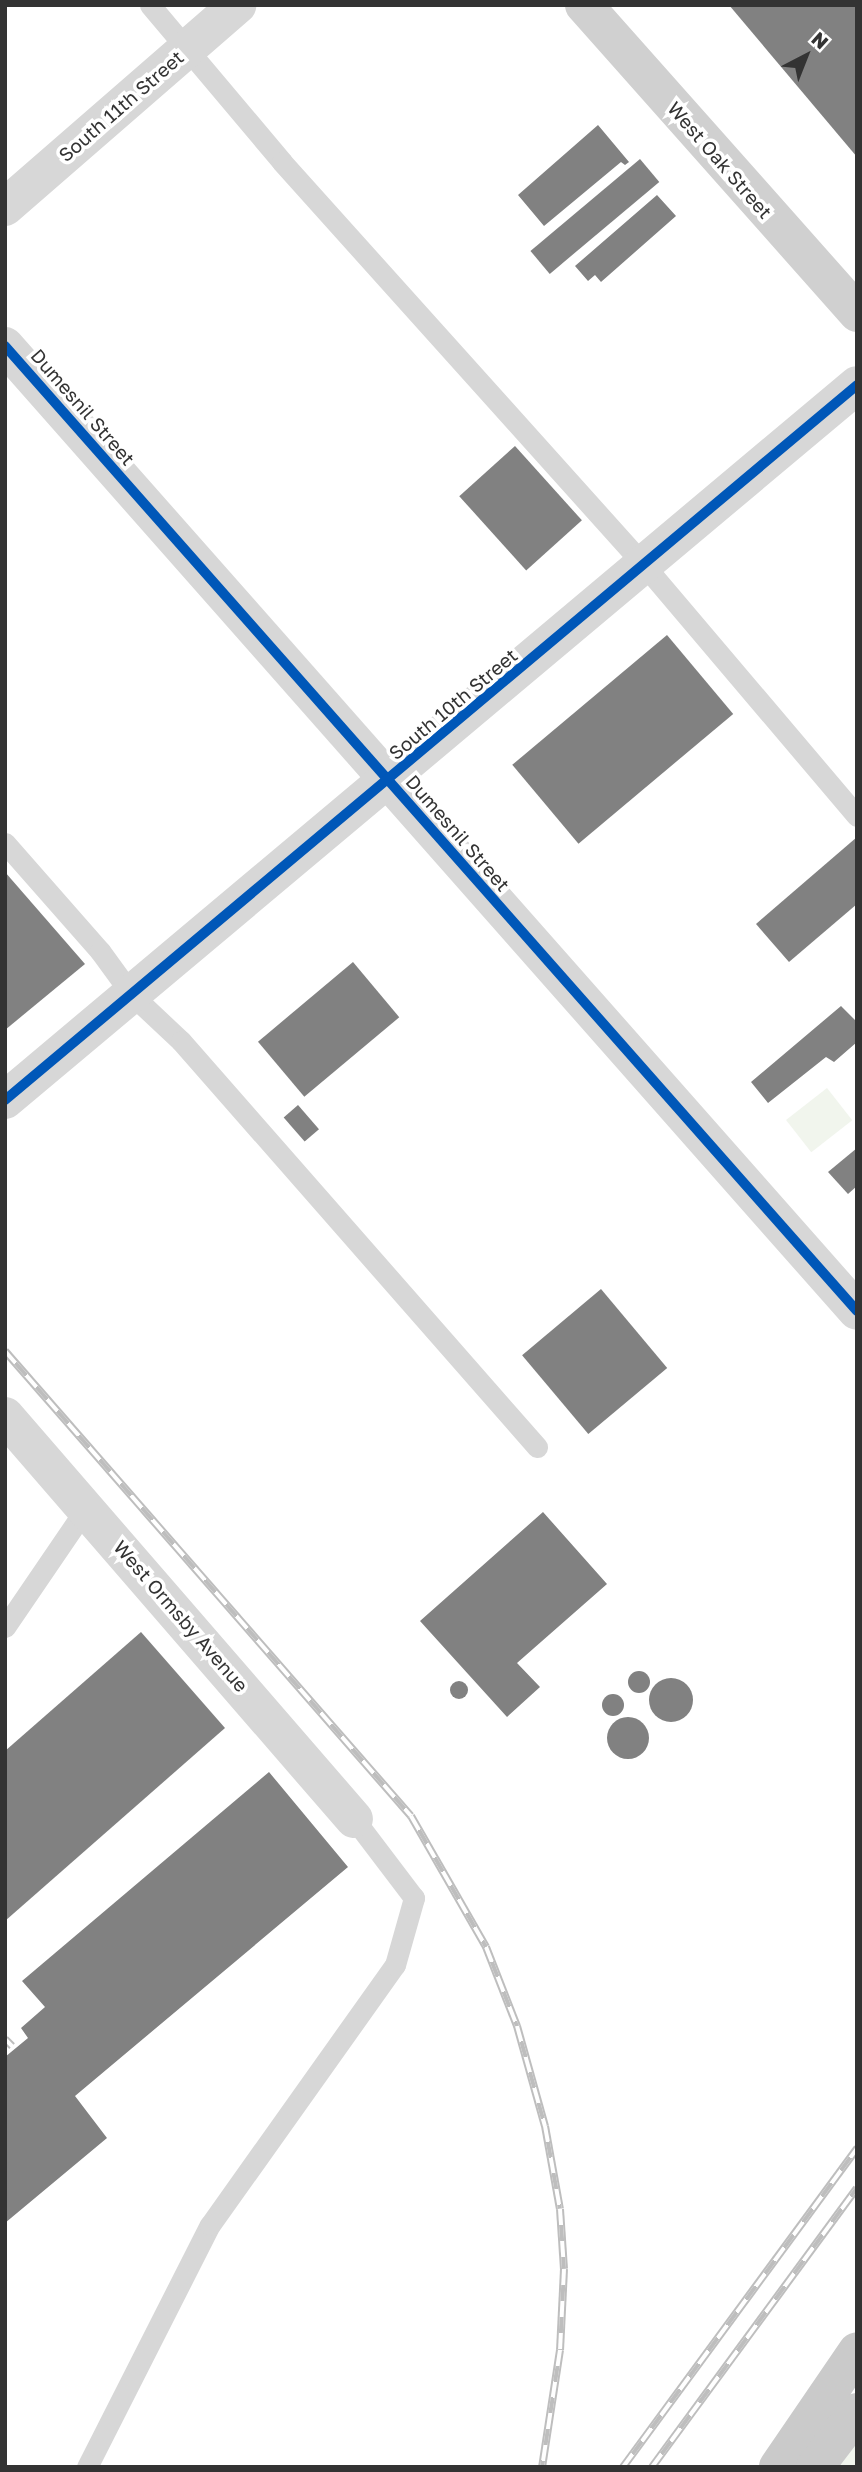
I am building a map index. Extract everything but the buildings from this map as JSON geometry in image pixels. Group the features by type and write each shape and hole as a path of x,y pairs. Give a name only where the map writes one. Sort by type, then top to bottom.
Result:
{"main road":[{"name":"West Oak Street","path":"584,5 857,313"},
{"path":"778,2467 857,2351"},
{"path":"815,2467 857,2412"}],"street":[{"name":"South 11th Street","path":"5,207 237,5"},
{"name":"Dumesnil Street","path":"5,346 857,1311"},
{"name":"South 10th Street","path":"5,1100 389,781 857,386"},
{"name":"West Ormsby Avenue","path":"5,1416 87,1507 354,1819"}],"lane":[{"path":"150,5 282,162 644,565 857,816"},
{"path":"5,843 100,951 132,995 181,1041 537,1447"},
{"path":"5,1627 87,1507"},
{"path":"87,2467 210,2225 395,1965 414,1898 354,1819"}],"shaded area":[{"path":"827,1088 852,1120 811,1152 786,1120"},
{"path":"857,2439 857,2467 836,2467"}],"railway":[{"path":"5,1351 411,1816 486,1947 517,2026 545,2126 560,2209 564,2269 560,2350 542,2467"},
{"path":"5,2039 12,2046"},
{"path":"623,2467 857,2148"},
{"path":"652,2467 857,2188"}],"cycle path":[{"path":"5,346 857,1311"},
{"path":"5,1100 857,385"}]}
